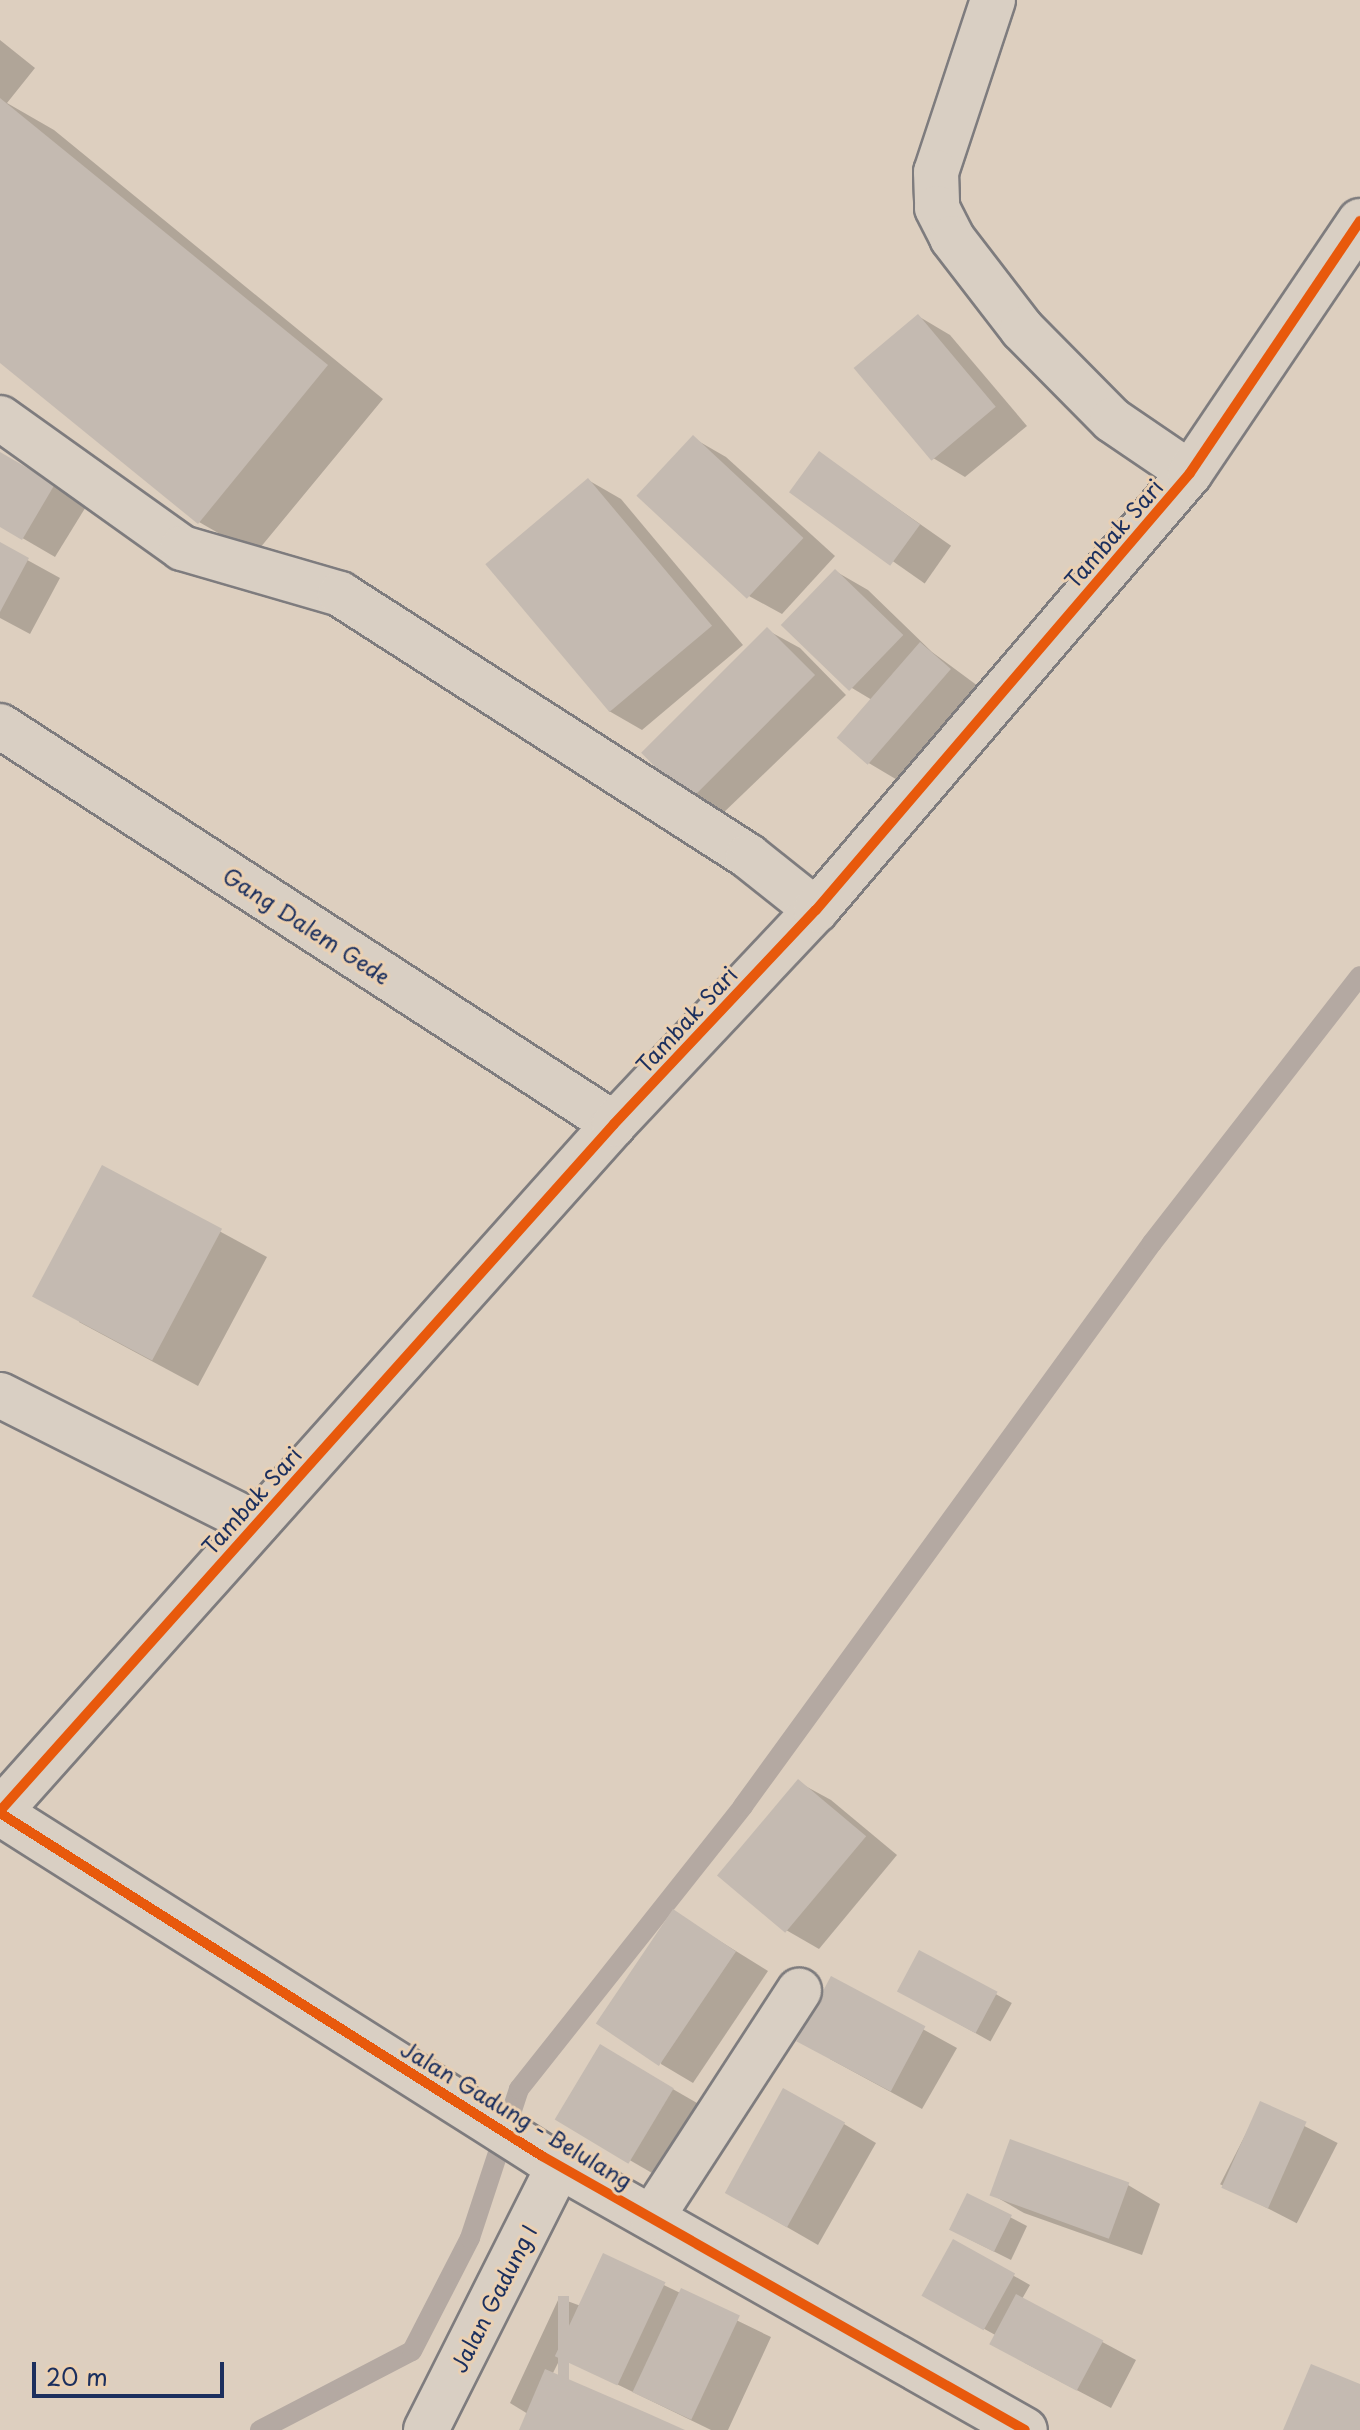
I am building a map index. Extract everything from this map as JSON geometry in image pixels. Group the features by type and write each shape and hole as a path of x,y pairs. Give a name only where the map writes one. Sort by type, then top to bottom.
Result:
{"street":[{"path":"993,0 936,172 937,208 952,238 1022,329 1112,420 1190,473"},
{"name":"Tambak Sari","path":"0,1812 614,1124 816,910 1190,473 1360,221"},
{"path":"0,418 182,548 340,594 748,856 816,910"},
{"name":"Gang Dalem Gede","path":"0,726 614,1124"},
{"path":"0,1395 256,1524"},
{"name":"Jalan Gadung - Belulang","path":"0,1812 551,2161 1025,2430"},
{"path":"652,2217 799,1991"},
{"name":"Jalan Gadung I","path":"426,2430 551,2161"}],"building":[{"path":"0,98 328,365 198,524 0,363"},
{"path":"918,314 996,407 931,461 854,368"},
{"path":"693,435 803,538 747,599 636,496"},
{"path":"819,451 920,524 890,566 789,492"},
{"path":"0,452 55,484 22,540 0,527"},
{"path":"588,478 712,626 609,712 485,564"},
{"path":"0,542 29,558 0,612"},
{"path":"835,569 903,635 849,691 781,625"},
{"path":"767,627 815,675 689,801 641,753"},
{"path":"920,642 951,669 868,765 837,738"},
{"path":"102,1165 222,1229 152,1360 32,1297"},
{"path":"798,1779 866,1836 785,1933 717,1876"},
{"path":"673,1909 736,1951 659,2066 596,2023"},
{"path":"919,1950 998,1992 976,2033 897,1991"},
{"path":"831,1976 925,2026 891,2092 796,2041"},
{"path":"600,2044 674,2088 628,2164 555,2119"},
{"path":"783,2088 845,2122 787,2227 725,2193"},
{"path":"1260,2101 1307,2122 1268,2209 1221,2188"},
{"path":"1010,2139 1129,2182 1109,2239 989,2195"},
{"path":"967,2193 1012,2215 994,2252 949,2230"},
{"path":"953,2239 1015,2273 984,2330 921,2296"},
{"path":"603,2253 666,2282 617,2385 555,2356"},
{"path":"681,2288 740,2315 691,2420 632,2392"},
{"path":"1016,2294 1103,2340 1077,2391 989,2344"},
{"path":"558,2296 569,2296 569,2415 558,2415"},
{"path":"1311,2364 1360,2384 1360,2430 1283,2430"},
{"path":"545,2369 647,2413 685,2430 519,2430"}],"waterway":[{"path":"260,2430 412,2351 470,2238 519,2089 743,1806 1152,1243 1360,976"}],"cycle path":[{"path":"0,1811 614,1124 816,910 1190,473 1360,221"},
{"path":"0,1813 542,2156 1025,2430"}]}
